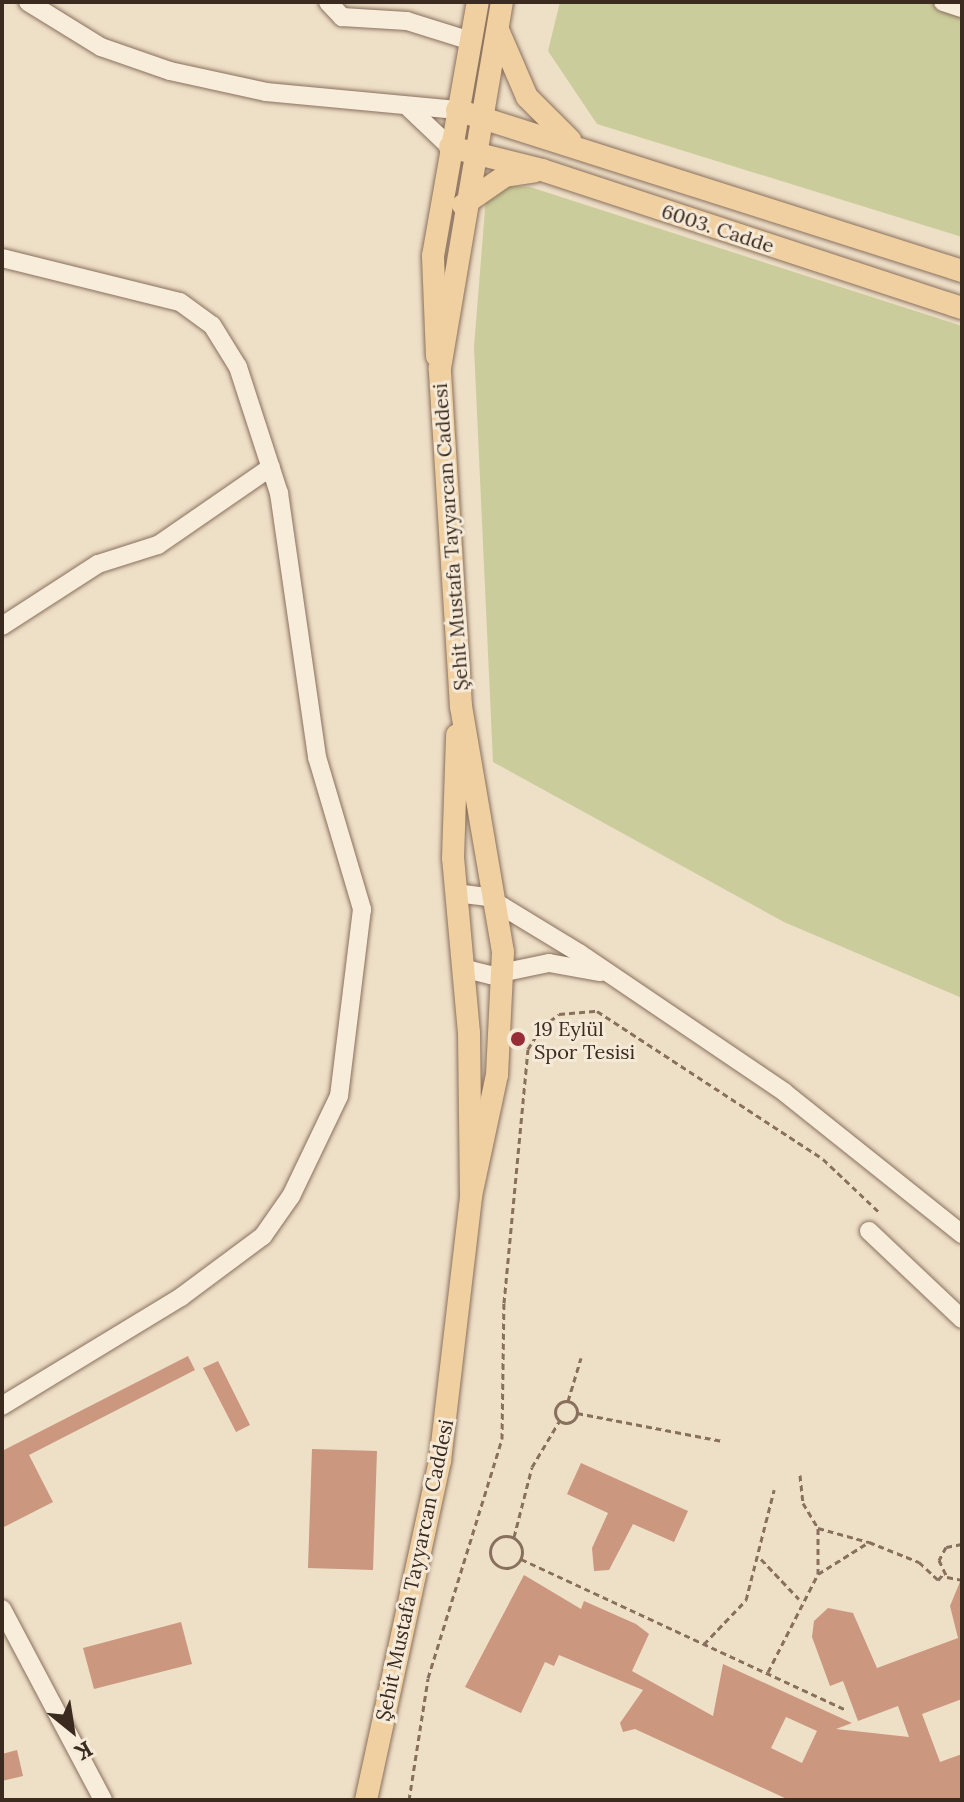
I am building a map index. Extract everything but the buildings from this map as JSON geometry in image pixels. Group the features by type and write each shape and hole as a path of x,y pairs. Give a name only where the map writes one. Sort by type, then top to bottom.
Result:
{"main road":[{"path":"457,110 478,2"},
{"path":"480,115 502,2"},
{"path":"497,27 527,97 573,143"},
{"name":"6003. Cadde","path":"457,110 573,143 962,271"},
{"name":"Şehit Mustafa Tayyarcan Caddesi","path":"457,110 430,297 440,368 461,706 455,893 462,968 471,1196"},
{"name":"Şehit Mustafa Tayyarcan Caddesi","path":"440,368 463,205 480,115"},
{"name":"6003. Cadde","path":"450,147 542,170 962,308"},
{"path":"463,205 505,176 542,170"},
{"name":"Şehit Mustafa Tayyarcan Caddesi","path":"366,1800 440,1461 471,1196 497,1075 504,974 498,902 461,706"}],"street":[{"path":"28,2 101,47 170,71 266,92 409,108 457,110"},
{"path":"328,2 342,17 407,21 471,41"},
{"path":"943,2 962,8"},
{"path":"409,108 450,147"},
{"path":"2,258 180,302 212,325 238,367 271,467 317,757 362,909 339,1096 291,1196 263,1236 181,1297 2,1406"},
{"path":"2,626 98,564 158,545 271,467"},
{"path":"455,893 498,902 611,975 784,1092 962,1234"},
{"path":"462,968 504,974 549,963 611,975"},
{"path":"869,1231 962,1319"},
{"path":"2,1609 103,1800"}],"path":[{"path":"409,1800 428,1678 502,1439 504,1303 528,1049 542,1027 559,1014 597,1011 823,1159 878,1211"},
{"path":"560,1420 556,1407 568,1401 581,1358"},
{"path":"568,1401 577,1413"},
{"path":"722,1441 577,1413 560,1420 532,1467 514,1537 521,1559 847,1710"},
{"path":"800,1475 803,1503 818,1528 818,1574"},
{"path":"704,1644 746,1600 774,1490"},
{"path":"818,1528 869,1542 919,1562 938,1580 944,1573 943,1551 962,1544"},
{"path":"514,1537 497,1538 490,1557 507,1568 521,1559"},
{"path":"767,1673 799,1599 818,1574 869,1542"},
{"path":"759,1558 799,1599"},
{"path":"944,1573 962,1580"}],"green space":[{"path":"560,2 962,2 962,237 597,124 548,51"},
{"path":"506,186 530,187 962,326 962,998 784,922 493,762 474,347 486,197"}],"place":[{"name":"19 Eylül Spor Tesisi","path":"518,1039"}]}
